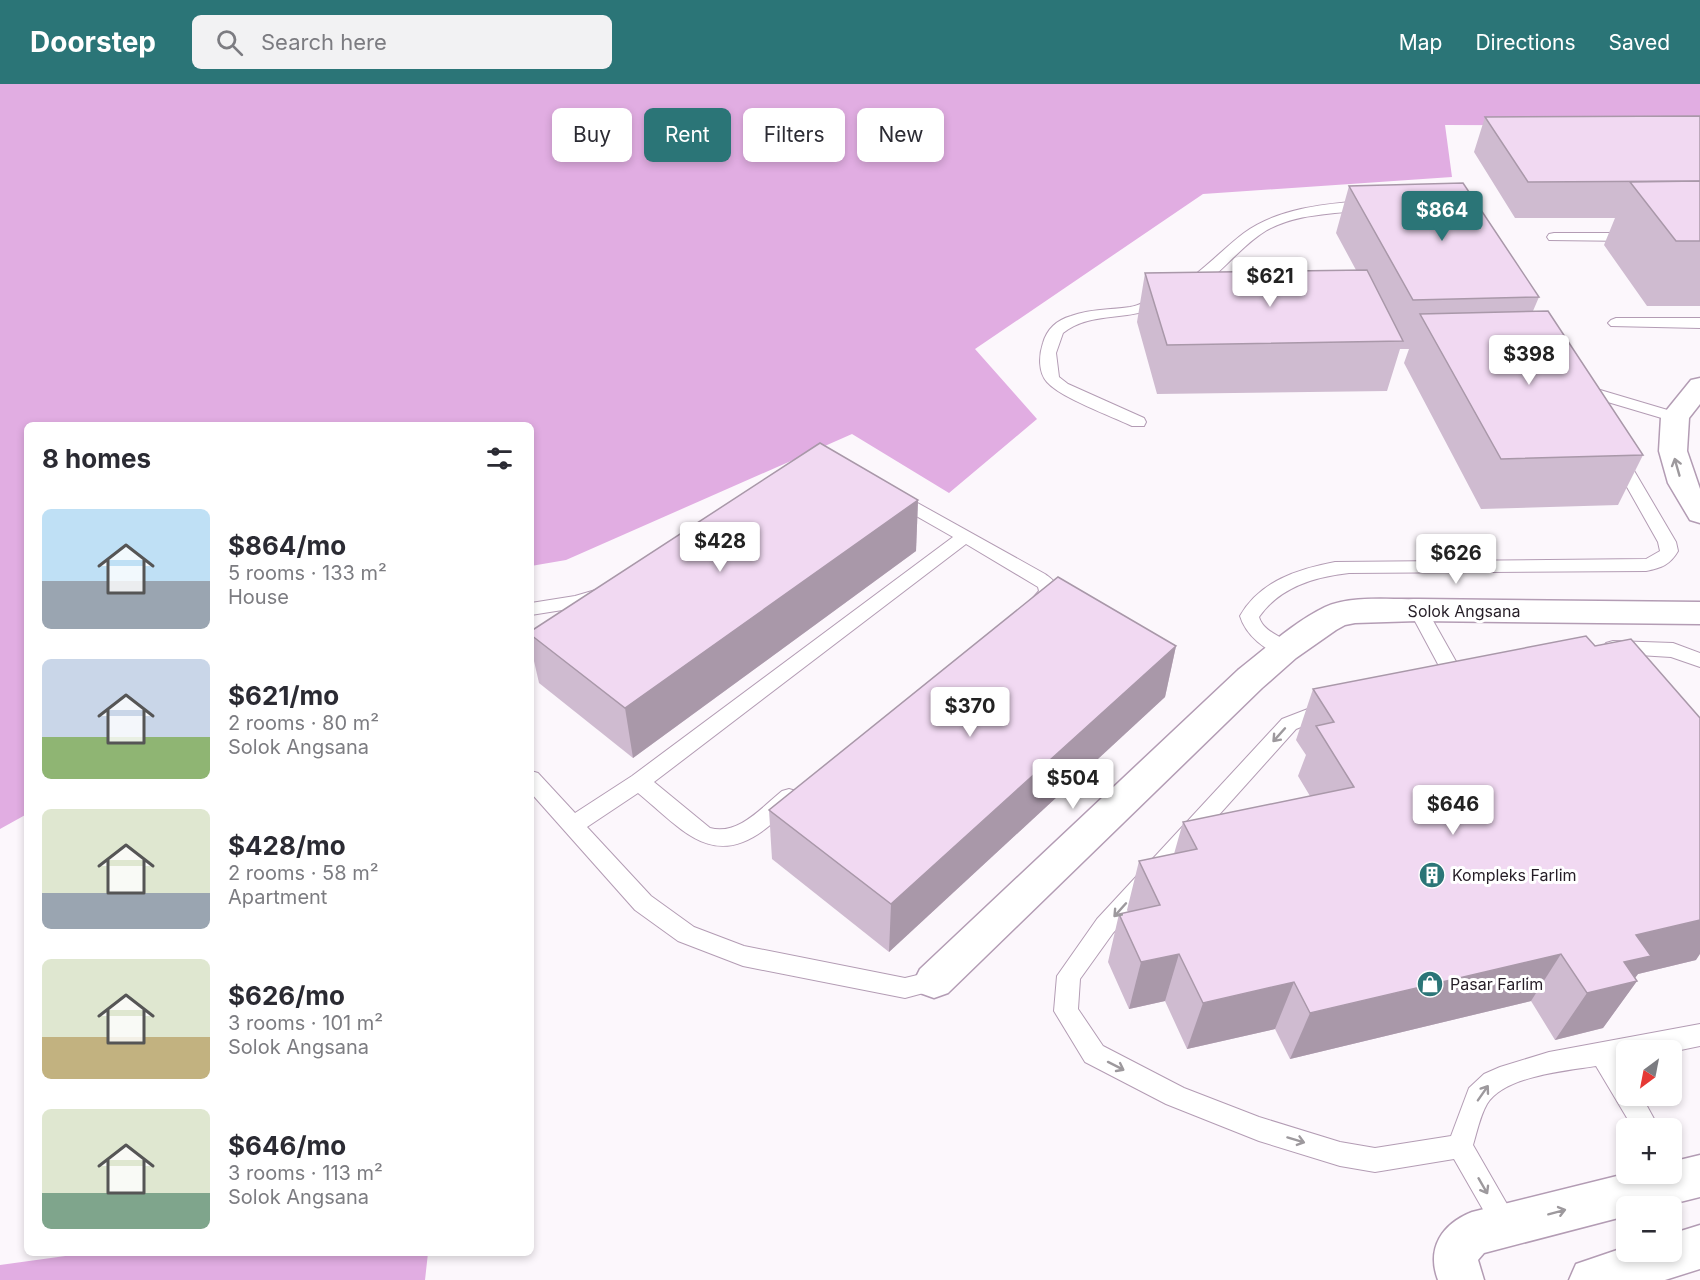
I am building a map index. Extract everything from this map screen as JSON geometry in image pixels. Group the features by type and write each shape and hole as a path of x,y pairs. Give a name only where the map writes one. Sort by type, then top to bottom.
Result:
{"street":[{"path":"1700,386 1673,451 1682,483 1700,513"},
{"name":"Solok Angsana","path":"934,981 1250,679 1284,650 1337,615 1355,612 1418,610 1700,613"},
{"path":"1461,1280 1454,1263 1458,1246 1472,1234 1684,1174"},
{"path":"1592,1280 1700,1246"}],"lane":[{"path":"1138,422 1062,387 1052,378 1049,368 1049,347 1055,332 1063,325 1077,319 1138,309 1198,281 1250,235 1279,219 1312,210 1388,204"},
{"path":"1554,237 1644,236"},
{"path":"1616,323 1700,323"},
{"path":"1591,410 1576,385 1687,420"},
{"path":"1284,650 1258,632 1250,624 1249,616 1253,609 1290,581 1317,570 1349,567 1646,565 1658,563 1666,558 1669,551 1667,542 1609,440"},
{"path":"878,486 1039,578 1047,585 1048,593 1024,615"},
{"path":"573,825 639,782 964,537"},
{"path":"534,609 574,602 610,591"},
{"path":"1418,610 1447,684 1480,676"},
{"path":"1596,650 1608,647 1673,650 1700,660"},
{"path":"1350,704 1328,709 1289,724 1105,926 1069,976 1066,1011 1094,1054 1175,1096 1259,1129 1340,1154 1375,1160 1460,1146"},
{"path":"534,782 643,903 686,934 744,956 905,988 934,981"},
{"path":"639,782 703,834 715,840 729,839 742,834 807,783"},
{"path":"1675,1040 1700,1035"},
{"path":"1460,1146 1480,1092 1493,1080 1513,1072 1616,1052"},
{"path":"1602,1055 1616,1078"},
{"path":"1460,1146 1506,1226"}],"shaded area":[{"path":"0,84 1700,84 1700,126 1445,125 1452,177 1203,194 975,349 1037,419 949,493 852,434 566,560 534,565 534,422 24,422 24,816 0,829"},
{"path":"65,1256 428,1256 425,1280 0,1280 0,1265"}],"building":[{"path":"1700,116 1700,181 1528,182 1485,117"},
{"path":"1700,181 1700,241 1676,241 1630,182"},
{"path":"1463,183 1539,297 1413,300 1349,186"},
{"path":"1367,270 1403,341 1167,345 1145,273"},
{"path":"1548,311 1643,455 1501,459 1420,314"},
{"path":"820,443 918,500 625,708 534,637 534,629"},
{"path":"1058,577 1176,646 891,904 769,810"},
{"name":"Kompleks Farlim","path":"1586,636 1595,646 1631,639 1700,718 1700,920 1636,935 1651,956 1624,962 1637,981 1587,993 1561,954 1310,1013 1294,982 1203,1003 1179,954 1141,962 1119,914 1160,905 1139,861 1197,849 1183,822 1354,787 1316,726 1334,722 1313,689"}],"place":[{"name":"Kompleks Farlim","path":"1432,875"},
{"name":"Pasar Farlim","path":"1430,984"}]}
